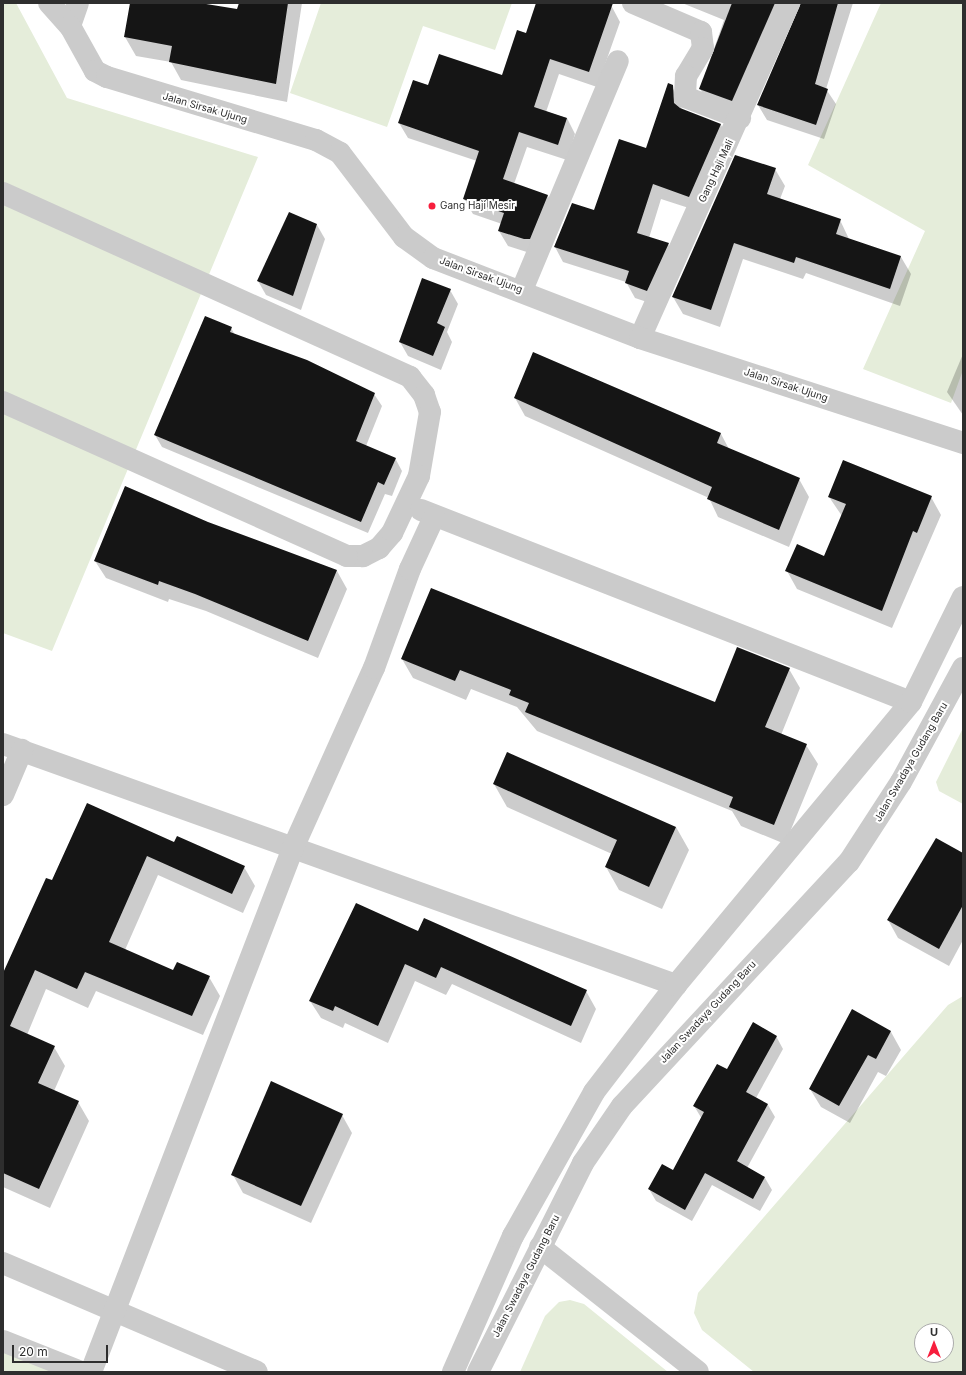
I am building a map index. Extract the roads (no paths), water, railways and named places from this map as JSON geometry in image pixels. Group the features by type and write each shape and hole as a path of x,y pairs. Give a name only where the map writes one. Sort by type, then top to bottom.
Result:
{"street":[{"name":"Jalan Sirsak Ujung","path":"49,3 70,26 86,58 95,71 108,77 316,140 340,153 404,237 433,258 522,290 640,338 963,443"},
{"path":"70,26 78,3"},
{"path":"633,3 701,32 703,48 686,76 685,97 740,118"},
{"name":"Gang Haji Mali","path":"640,338 740,118 788,3"},
{"path":"522,290 618,60"},
{"path":"3,193 410,377 424,394 430,412 419,476 409,504 392,533 379,548 363,556 347,556 3,402"},
{"path":"409,504 434,517 912,702"},
{"path":"91,1372 293,848 374,668 410,569 434,517"},
{"path":"453,1372 513,1236 594,1092 676,985 912,702 963,597"},
{"name":"Jalan Swadaya Gudang Baru","path":"478,1372 583,1163 622,1106 849,862 901,782 963,668"},
{"path":"3,794 12,747 676,985"},
{"path":"540,1247 698,1372"},
{"path":"3,1263 257,1372"},
{"path":"3,1341 81,1372"}],"place":[{"name":"Gang Haji Mesir","path":"432,206"}]}
